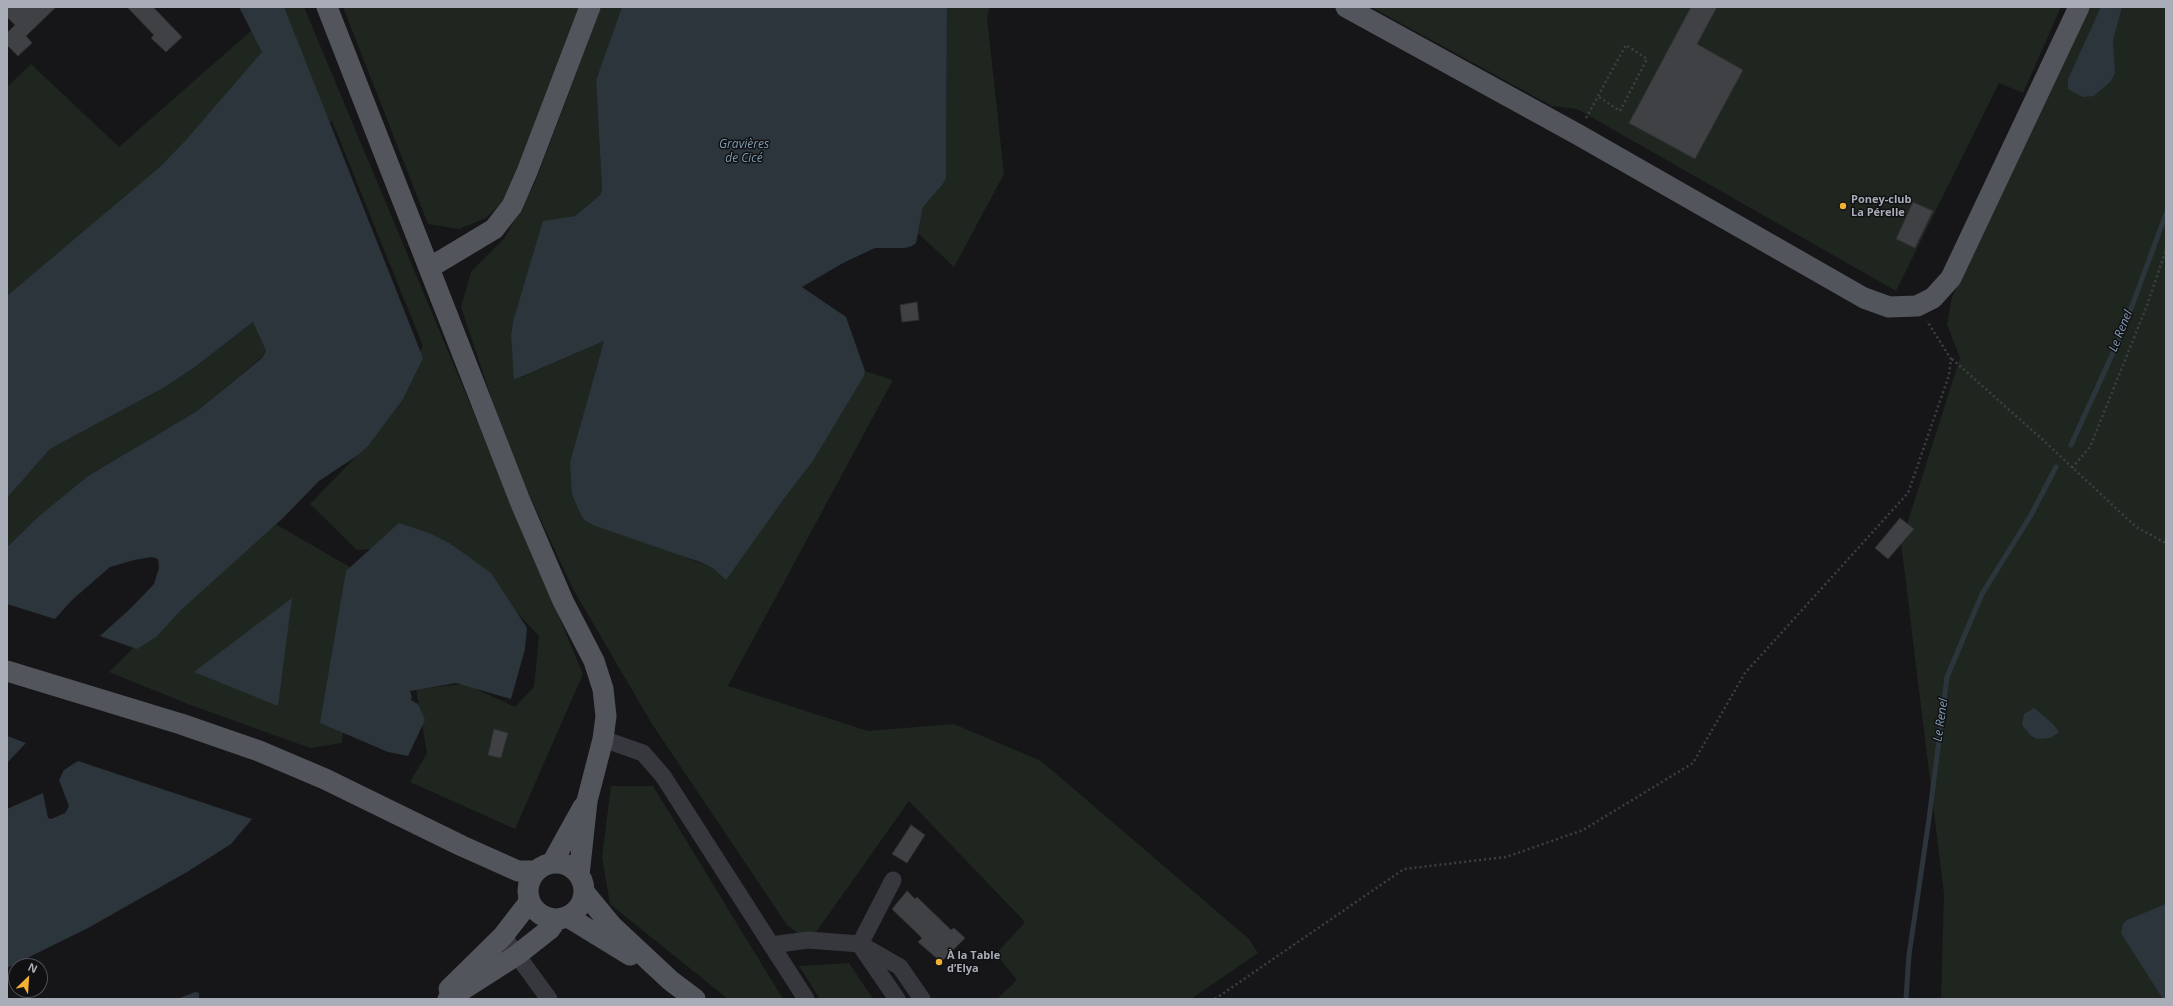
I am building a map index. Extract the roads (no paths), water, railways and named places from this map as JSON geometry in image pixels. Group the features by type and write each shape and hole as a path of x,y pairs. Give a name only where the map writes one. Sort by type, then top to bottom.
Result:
{"main road":[{"path":"327,7 520,501 563,601 594,661 603,689 606,716 603,740 586,801 580,906 562,918 517,955 448,999"},
{"path":"429,268 494,229 512,206 527,172 590,7"},
{"path":"1346,7 1577,134 1864,298 1889,307 1917,306 1933,298 1951,278 2079,7"},
{"path":"7,671 181,724 258,751 325,779 462,846 518,871 544,867 567,866 612,926 671,980 695,999"},
{"path":"440,999 503,936 529,897 531,877 544,867 586,801"},
{"path":"462,846 529,897 540,914 548,918 562,918 671,980"}],"street":[{"path":"603,740 643,753 663,776 806,999"},
{"path":"860,944 893,880"},
{"path":"503,936 549,999"},
{"path":"771,945 808,940 860,944 900,967 922,999"},
{"path":"860,944 897,999"}],"water":[{"path":"239,7 284,7 423,358 403,399 368,446 358,455 319,481 284,517 181,610 156,637 137,649 100,636 131,608 154,584 159,568 158,559 152,557 134,560 110,567 72,600 55,619 7,604 7,547 39,516 88,476 197,411 262,358 266,351 253,322 195,367 165,387 50,449 7,498 7,296 160,167 186,140 262,52"},
{"name":"Gravières de Cicé","path":"622,7 947,7 946,178 943,184 923,207 916,243 905,248 875,248 843,263 802,287 846,317 865,371 864,376 813,461 783,500 726,580 714,569 700,562 595,526 584,520 578,509 572,494 570,462 604,341 514,380 511,335 513,321 543,221 575,216 600,195 602,189 596,80"},
{"path":"2101,7 2122,7 2113,40 2115,73 2111,81 2094,96 2083,97 2068,89 2068,79"},
{"path":"399,523 429,533 451,544 491,573 527,628 525,649 511,699 456,683 410,691 412,697 411,700 418,704 425,720 408,756 388,752 320,723 346,571"},
{"path":"292,598 278,706 194,672"},
{"path":"2034,708 2053,724 2059,732 2050,738 2037,739 2030,735 2022,725 2024,714"},
{"path":"7,736 26,743 7,763"},
{"path":"78,761 252,819 231,844 187,872 88,928 27,958 8,958 7,968 7,809 43,793 48,818 51,819 65,813 69,806 59,780 64,770"},
{"path":"2166,904 2166,999 2163,999 2121,933 2123,924 2127,920"},
{"path":"195,992 199,993 199,999 177,999"}],"waterway":[{"name":"Le Renel","path":"2071,445 2122,333 2166,214"},
{"name":"Le Renel","path":"1906,999 1909,955 1929,819 1947,677 1982,594 2031,515 2056,467"}],"place":[{"name":"Poney-club La Pérelle","path":"1843,206"},
{"name":"À la Table d’Elya","path":"939,962"}]}
